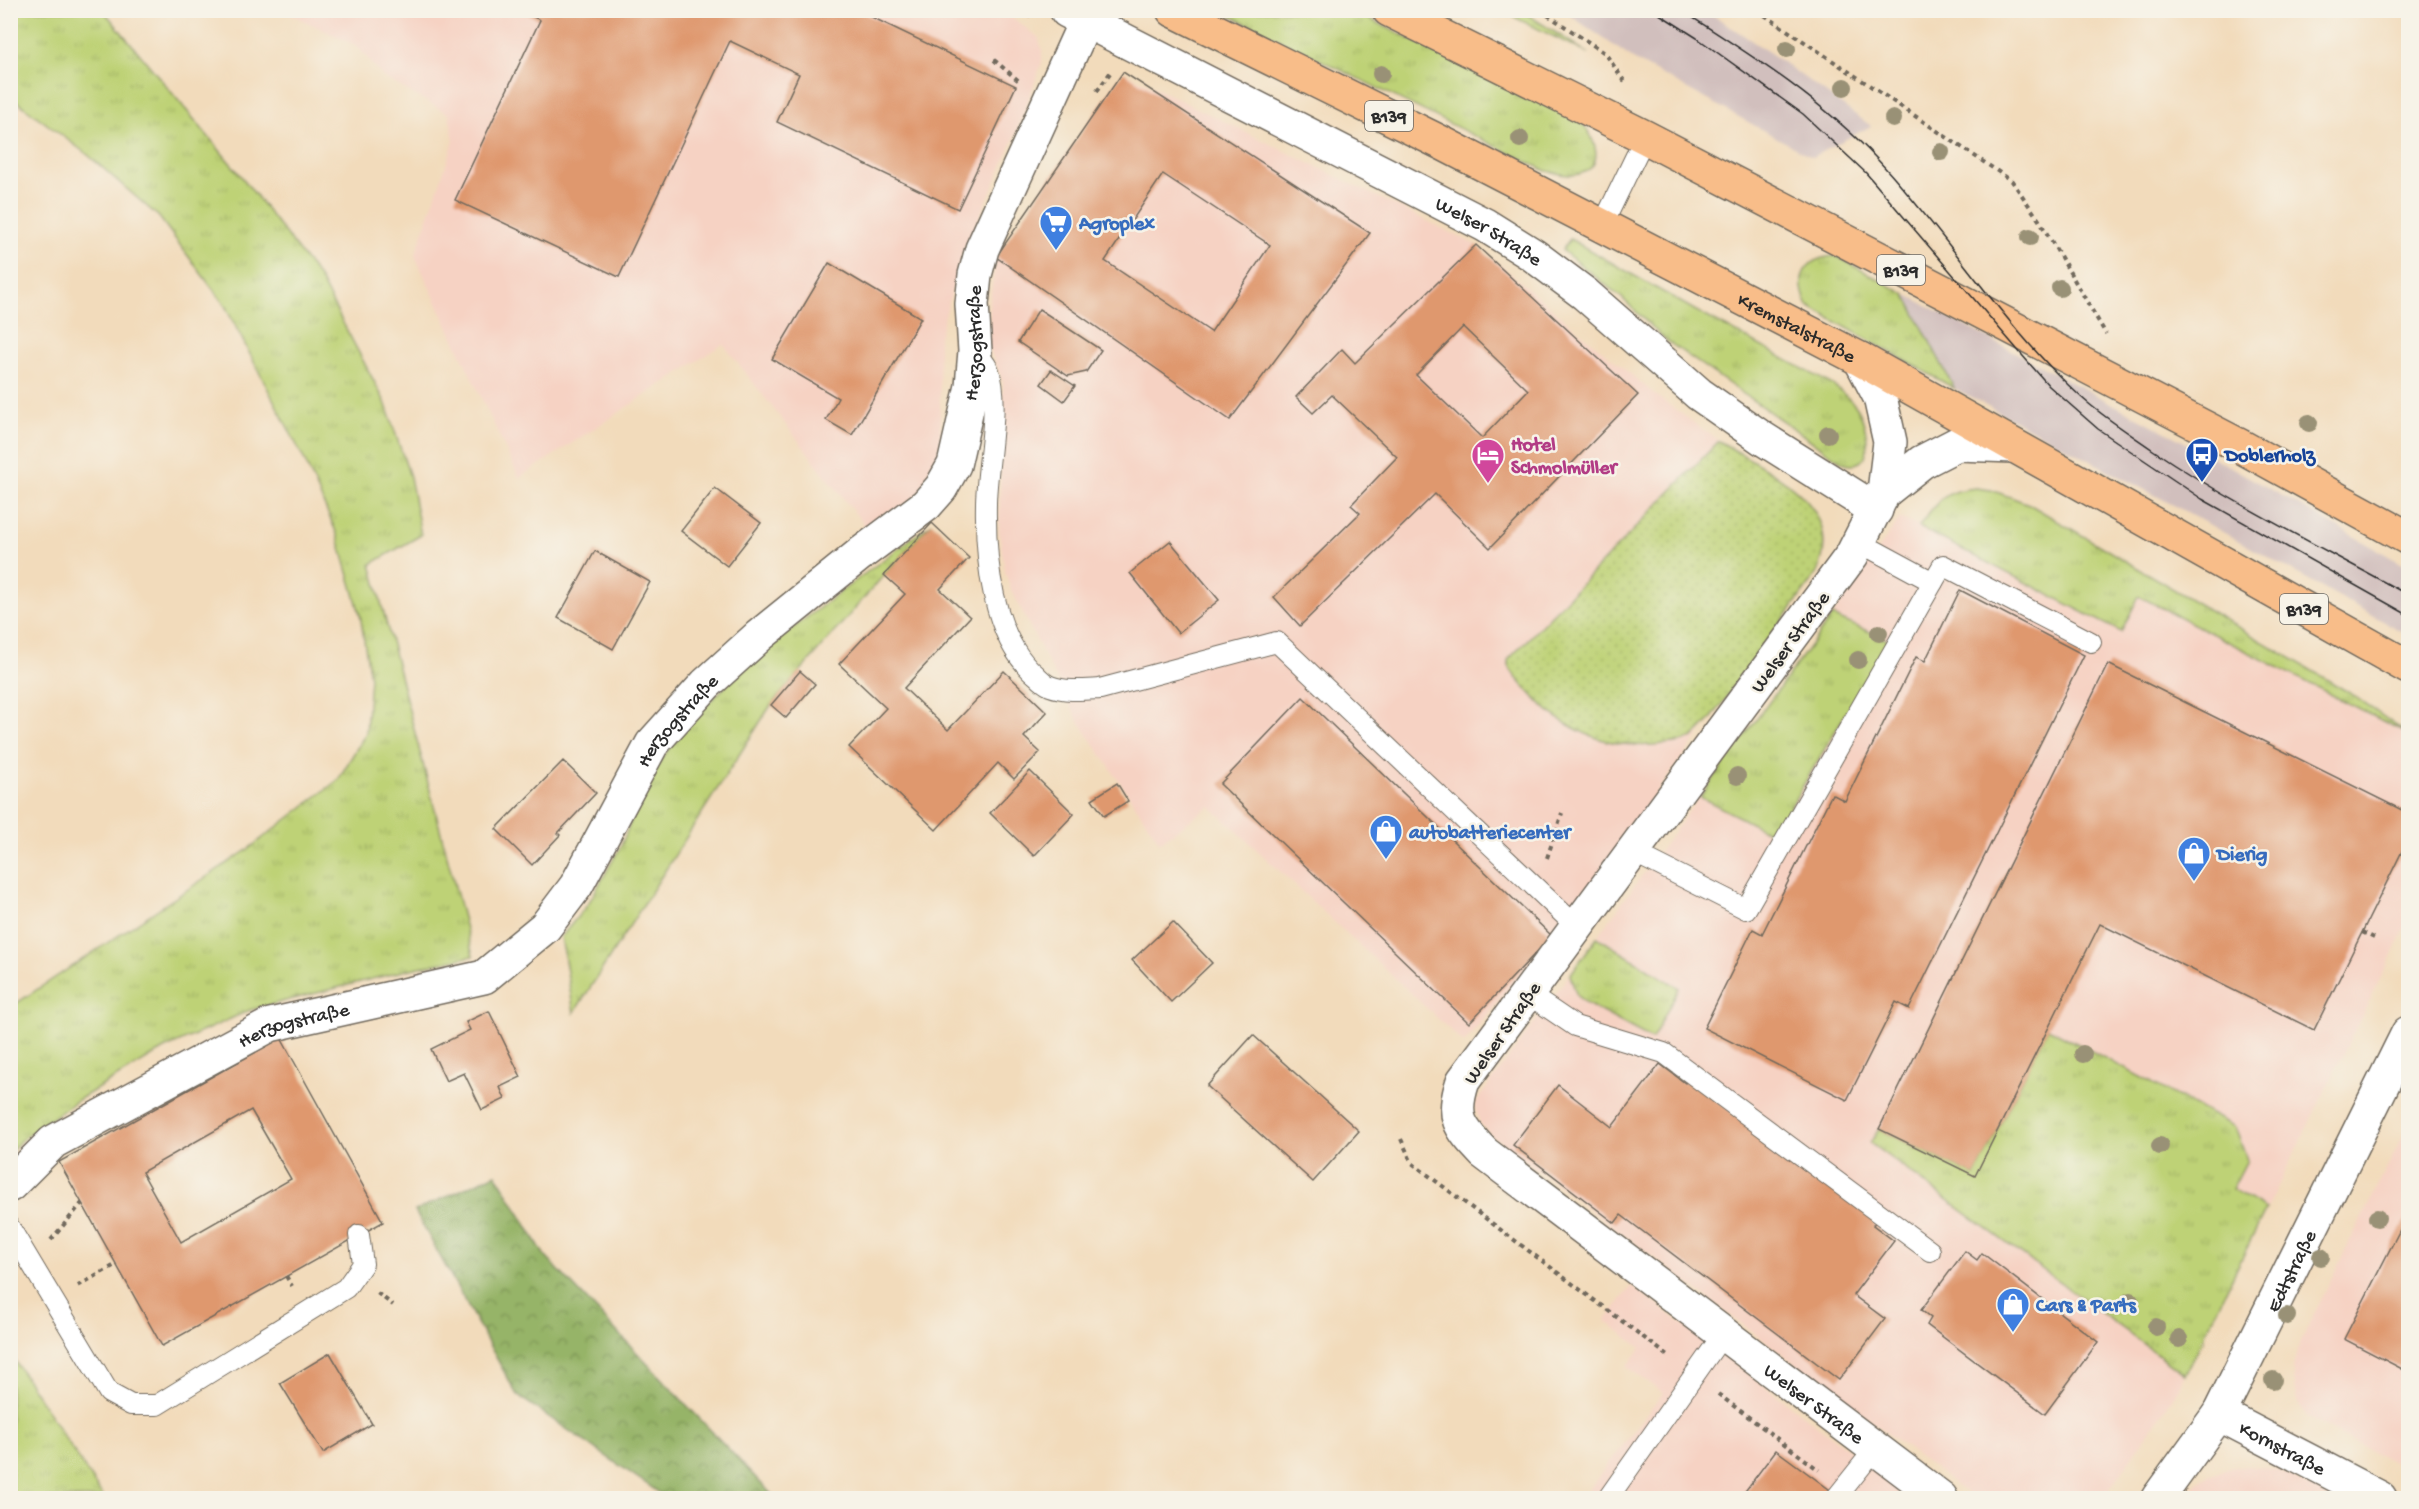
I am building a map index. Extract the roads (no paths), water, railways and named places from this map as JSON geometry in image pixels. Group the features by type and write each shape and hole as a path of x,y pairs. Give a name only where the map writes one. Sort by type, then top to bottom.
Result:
{"main road":[{"name":"Kremstalstraße","path":"1173,10 1434,138 1860,359 2409,667"},
{"name":"B139","path":"1389,10 1645,137 2244,448 2409,538"}],"street":[{"name":"Herzogstraße","path":"10,1185 53,1143 270,1025 484,977 545,927 576,886 652,744 706,684 759,636 859,555 926,505 941,488 954,465 972,386 975,351 972,304 975,275 982,249 1076,23"},
{"name":"Welser Straße","path":"1076,23 1485,225 1533,255 1585,294 1699,394 1762,438 1880,501"},
{"name":"Welser Straße","path":"1860,359 1880,397 1890,442 1880,501 1852,555 1463,1081 1456,1101 1458,1117 1467,1135 1484,1152 1941,1498"},
{"name":"Welser Straße","path":"1880,501 1922,462 1957,444 2014,446"},
{"name":"Edtstraße","path":"2158,1498 2219,1414 2409,1034"},
{"name":"Kornstraße","path":"2219,1414 2380,1498"}],"lane":[{"path":"1602,226 1645,137"},
{"path":"975,351 989,370 993,392 986,502 986,545 992,584 1002,623 1011,645 1027,668 1048,686 1070,690 1100,689 1277,642 1577,927"},
{"path":"1859,542 1933,582"},
{"path":"1633,852 1746,909 1943,565 2091,642"},
{"path":"1528,994 1575,1026 1664,1053 1930,1251"},
{"path":"10,1228 109,1393 131,1405 157,1406 346,1288 363,1264 360,1235"},
{"path":"1611,1493 1724,1333"},
{"path":"1840,1494 1875,1449"}],"tram line":[{"path":"1653,10 1697,38 1803,114 1866,173 2049,386 2098,429 2202,499 2408,615"},
{"path":"1681,10 1784,78 1855,137 1903,188 2026,341 2089,404 2153,450 2215,489 2408,595"}],"place":[{"name":"Agroplex","path":"1056,251"},
{"name":"Doblerholz","path":"2202,483"},
{"name":"Hotel Schmolmüller","path":"1488,484"},
{"name":"autobatteriecenter","path":"1386,860"},
{"name":"Dierig","path":"2194,882"},
{"name":"Cars & Parts","path":"2013,1333"}]}
